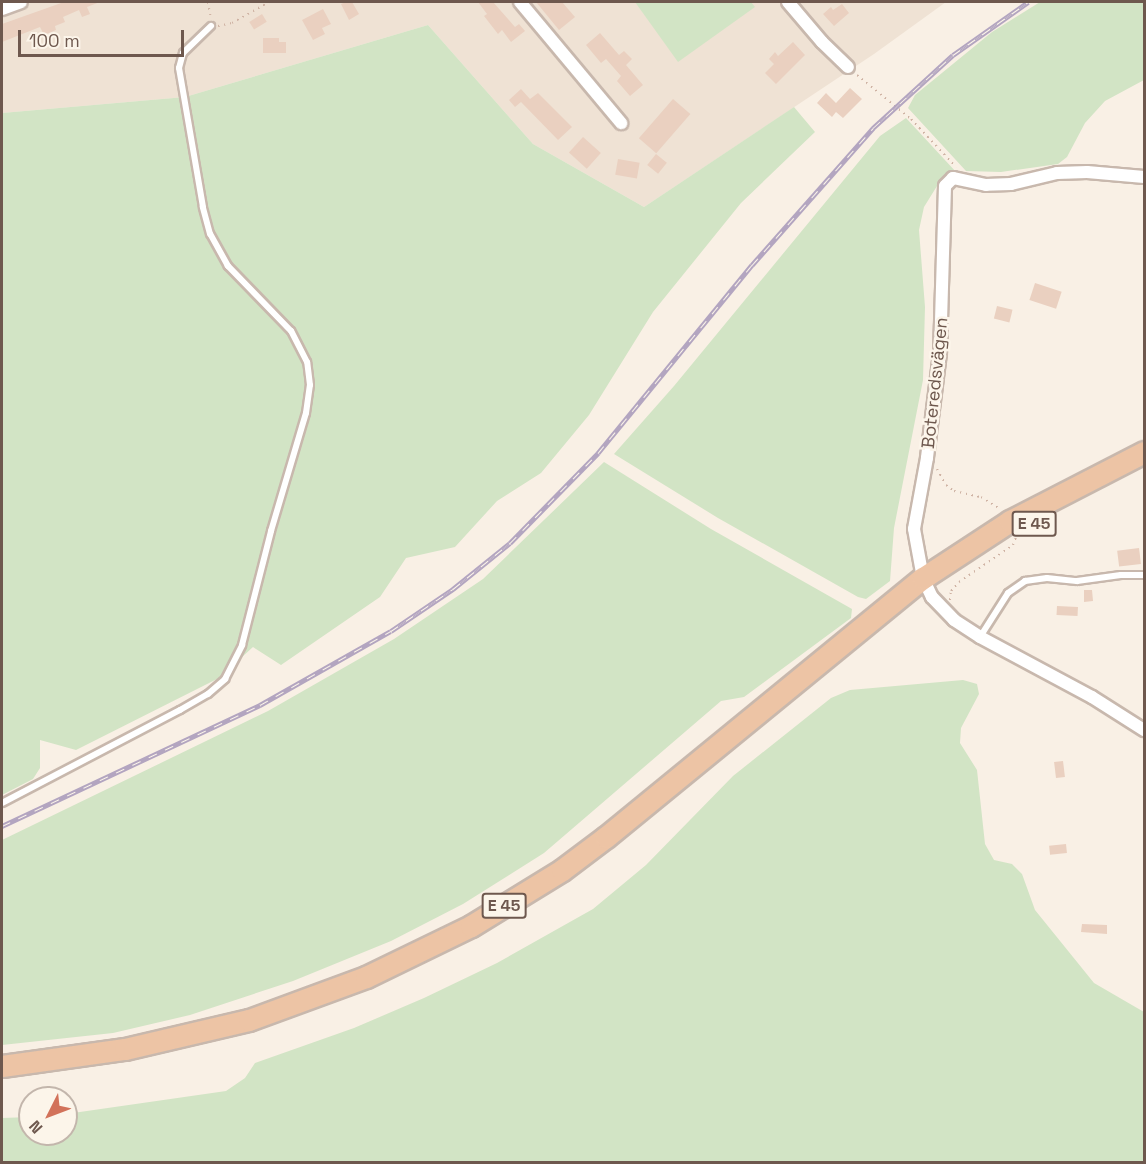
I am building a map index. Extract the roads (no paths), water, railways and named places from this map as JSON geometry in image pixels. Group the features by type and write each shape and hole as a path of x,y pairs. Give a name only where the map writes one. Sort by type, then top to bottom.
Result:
{"highway":[{"name":"E 45","path":"2,1066 125,1049 249,1020 366,977 471,926 562,870 1010,522 1144,452"},
{"name":"E 45","path":"2,1079 130,1060 251,1030 372,985 477,934 559,884 613,846 926,585 1016,533 1144,467"}],"street":[{"path":"2,9 21,2"},
{"path":"520,2 621,123"},
{"path":"788,2 822,42 848,67"},
{"name":"Boteredsvägen","path":"926,585 914,529 927,458 940,353 945,186 953,178 967,179 986,185 1011,184 1057,173 1088,172 1144,177"},
{"path":"926,585 954,620 980,637 1092,697 1144,730"}],"lane":[{"path":"2,803 180,710 208,694 225,679 243,645 271,531 306,413 310,385 307,362 291,331 228,266 210,234 203,207 179,68 183,53 211,26"},
{"path":"980,637 1008,593 1025,581 1047,578 1077,581 1121,575 1144,575"}],"railway":[{"path":"2,826 260,705 391,631 453,589 510,543 598,453 752,265 873,128 953,55 1028,2"}]}
